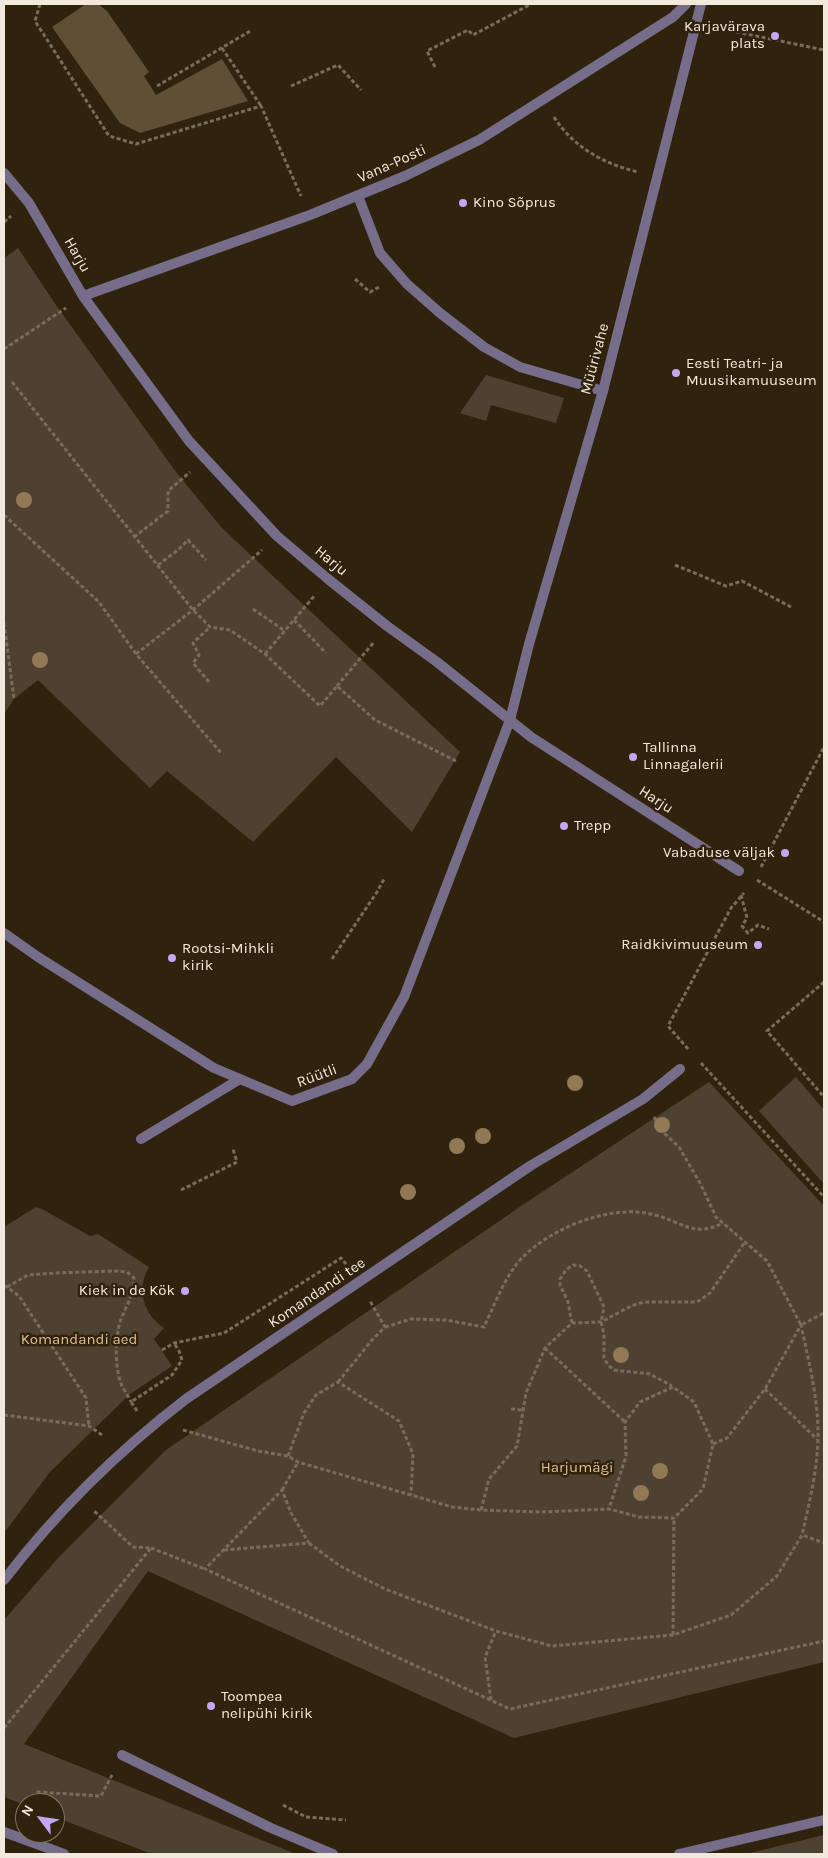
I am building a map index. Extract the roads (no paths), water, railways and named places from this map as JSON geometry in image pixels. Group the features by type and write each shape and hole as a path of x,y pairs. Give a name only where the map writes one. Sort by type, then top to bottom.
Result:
{"street":[{"name":"Vana-Posti","path":"83,296 310,215 405,176 479,140 673,17 686,4"},
{"name":"Müürivahe","path":"510,720 529,644 603,391 700,4"},
{"name":"Harju","path":"4,173 29,203 83,296 189,441 277,536 387,626 437,662 531,737 739,871"},
{"path":"358,196 380,253 406,284 440,313 484,347 520,367 603,391"},
{"name":"Rüütli","path":"4,933 38,957 214,1068 292,1101 352,1079 367,1064 404,997 510,720"},
{"name":"Komandandi tee","path":"4,1580 30,1545 76,1494 156,1423 186,1400 530,1166 643,1099 680,1069"},
{"path":"141,1139 240,1079"},
{"path":"122,1755 271,1828 333,1854"},
{"path":"679,1854 824,1820"},
{"path":"4,1832 64,1854"}],"place":[{"name":"Karjavärava plats","path":"775,36"},
{"name":"Kino Sõprus","path":"463,203"},
{"name":"Eesti Teatri- ja Muusikamuuseum","path":"676,373"},
{"name":"Tallinna Linnagalerii","path":"633,757"},
{"name":"Trepp","path":"564,826"},
{"name":"Vabaduse väljak","path":"785,853"},
{"name":"Raidkivimuuseum","path":"758,945"},
{"name":"Rootsi-Mihkli kirik","path":"172,958"},
{"name":"Kiek in de Kök","path":"185,1291"},
{"name":"Toompea nelipühi kirik","path":"211,1706"}],"park label":[{"name":"Komandandi aed","path":"79,1340"},
{"name":"Harjumägi","path":"577,1468"}]}
